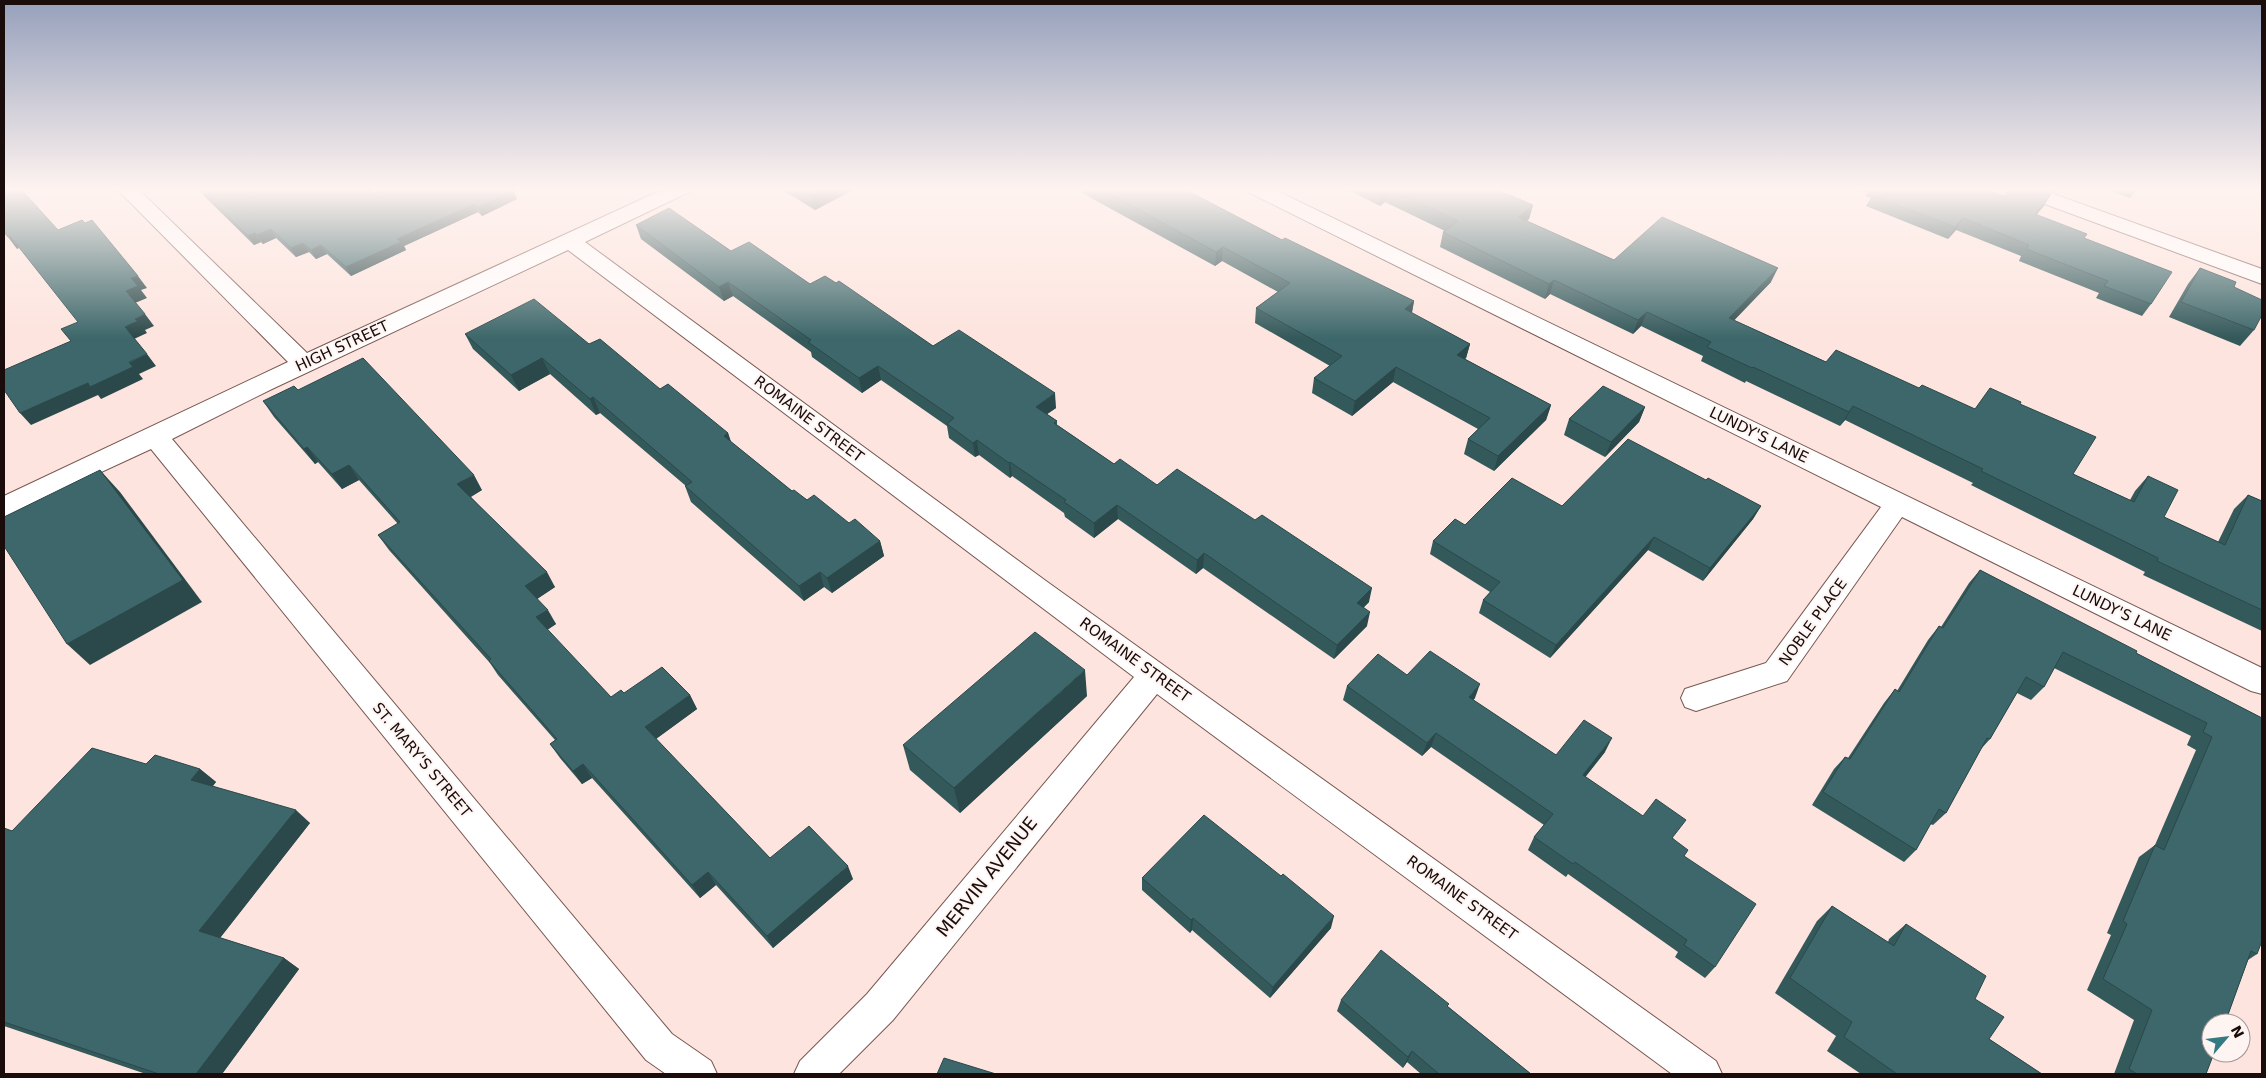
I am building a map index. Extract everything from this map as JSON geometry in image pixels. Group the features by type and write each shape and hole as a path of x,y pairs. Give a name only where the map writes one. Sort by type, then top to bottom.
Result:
{"street":[{"path":"177,238 304,364"},
{"name":"HIGH STREET","path":"4,506 575,238"},
{"name":"LUNDY'S LANE","path":"1358,238 2262,682"},
{"path":"2156,238 2262,277"},
{"name":"ROMAINE STREET","path":"570,241 1028,583 1703,1074"},
{"name":"ST. MARY'S STREET","path":"156,436 659,1047 698,1074"},
{"name":"NOBLE PLACE","path":"1696,698 1776,672 1898,503"},
{"name":"MERVIN AVENUE","path":"813,1074 880,1007 1155,674"}],"building":[{"path":"12,238 107,238 138,276 131,278 138,286 126,291 145,314 135,319 138,321 125,327 147,354 129,362 133,367 90,387 88,383 20,413 4,390 4,370 71,341 61,329 78,322"},
{"path":"281,238 399,238 397,239 401,242 346,267 321,245 311,250 303,243 291,248"},
{"path":"654,238 713,238 731,251 749,242 810,284 825,276 836,283 839,281 933,346 959,330 1055,393 1036,407 1057,421 1054,423 1114,464 1120,459 1157,485 1177,469 1255,520 1262,515 1372,588 1357,603 1370,612 1337,645 1204,553 1197,560 1117,505 1094,523 1064,502 1066,500 977,440 973,443 947,424 954,418 878,366 859,378 808,342 811,340 728,282 719,287"},
{"path":"1191,238 1279,238 1282,240 1286,238 1414,301 1405,309 1470,344 1457,355 1551,405 1498,456 1468,439 1490,418 1396,367 1355,401 1314,378 1342,356 1256,308 1290,283 1223,247 1216,252"},
{"path":"1456,238 1566,238 1614,260 1638,238 1710,238 1778,268 1729,318 1826,362 1836,350 1919,388 1922,385 1975,409 1990,388 2021,402 2020,404 2096,437 2073,474 2134,502 2148,476 2178,490 2164,517 2225,545 2248,495 2262,501 2262,610 2157,561 2158,558 1981,471 1983,469 1853,406 1849,412 1752,368 1707,347 1711,342 1647,312 1638,320 1554,280 1549,284"},
{"path":"2013,238 2085,238 2172,272 2151,304 2104,286 2108,281 2026,249 2029,245"},
{"path":"2200,268 2236,282 2234,287 2262,300 2262,315 2254,330 2181,302"},
{"path":"534,299 589,344 600,339 660,389 668,384 728,433 724,436 792,491 794,490 807,500 814,495 849,523 855,519 880,541 827,578 820,572 799,586 685,486 692,482 593,397 590,399 542,358 511,375 465,334"},
{"path":"363,358 474,475 457,484 547,572 525,586 548,610 536,617 611,697 621,690 624,693 662,667 690,695 645,727 770,858 809,826 848,866 767,936 708,872 692,885 583,764 573,771 550,744 557,739 489,661 491,659 378,535 400,522 349,465 332,474 307,447 304,449 263,401 294,386 298,390"},
{"path":"1603,386 1645,407 1611,442 1569,419"},
{"path":"1628,439 1706,480 1708,478 1761,506 1710,568 1654,537 1556,645 1483,600 1500,582 1433,541 1455,519 1465,525 1512,478 1562,506"},
{"path":"100,470 183,580 67,644 4,546 4,517"},
{"path":"1980,570 2262,718 2262,941 2257,954 2251,951 2229,1013 2201,1013 2201,1063 2210,1063 2206,1074 2137,1074 2129,1069 2152,1010 2103,979 2127,924 2123,921 2155,845 2164,850 2212,737 2203,732 2207,723 2063,652 2044,687 2026,677 1990,739 1987,738 1946,813 1939,809 1916,850 1823,792 1845,757 1850,759 1895,689 1899,692 1939,626 1943,628"},
{"path":"1035,632 1085,670 954,788 903,745"},
{"path":"1430,651 1480,684 1469,697 1556,755 1584,720 1612,738 1583,775 1643,816 1656,799 1686,820 1672,838 1688,850 1684,856 1756,904 1715,967 1684,945 1687,940 1575,862 1573,864 1534,837 1553,814 1436,733 1427,743 1347,686 1378,654 1407,675"},
{"path":"92,748 146,764 155,755 200,769 191,780 296,810 199,931 284,958 196,1074 159,1074 4,1022 4,828 12,831"},
{"path":"1204,815 1281,876 1283,874 1334,916 1273,987 1193,918 1191,920 1142,878"},
{"path":"1832,906 1894,946 1906,924 1986,976 1975,999 2004,1017 1989,1039 2042,1074 1897,1074 1844,1037 1852,1022 1790,978"},
{"path":"1381,950 1449,1004 1447,1006 1531,1074 1439,1074 1412,1051 1408,1057 1341,1000"},
{"path":"944,1058 996,1074 937,1074"}]}
